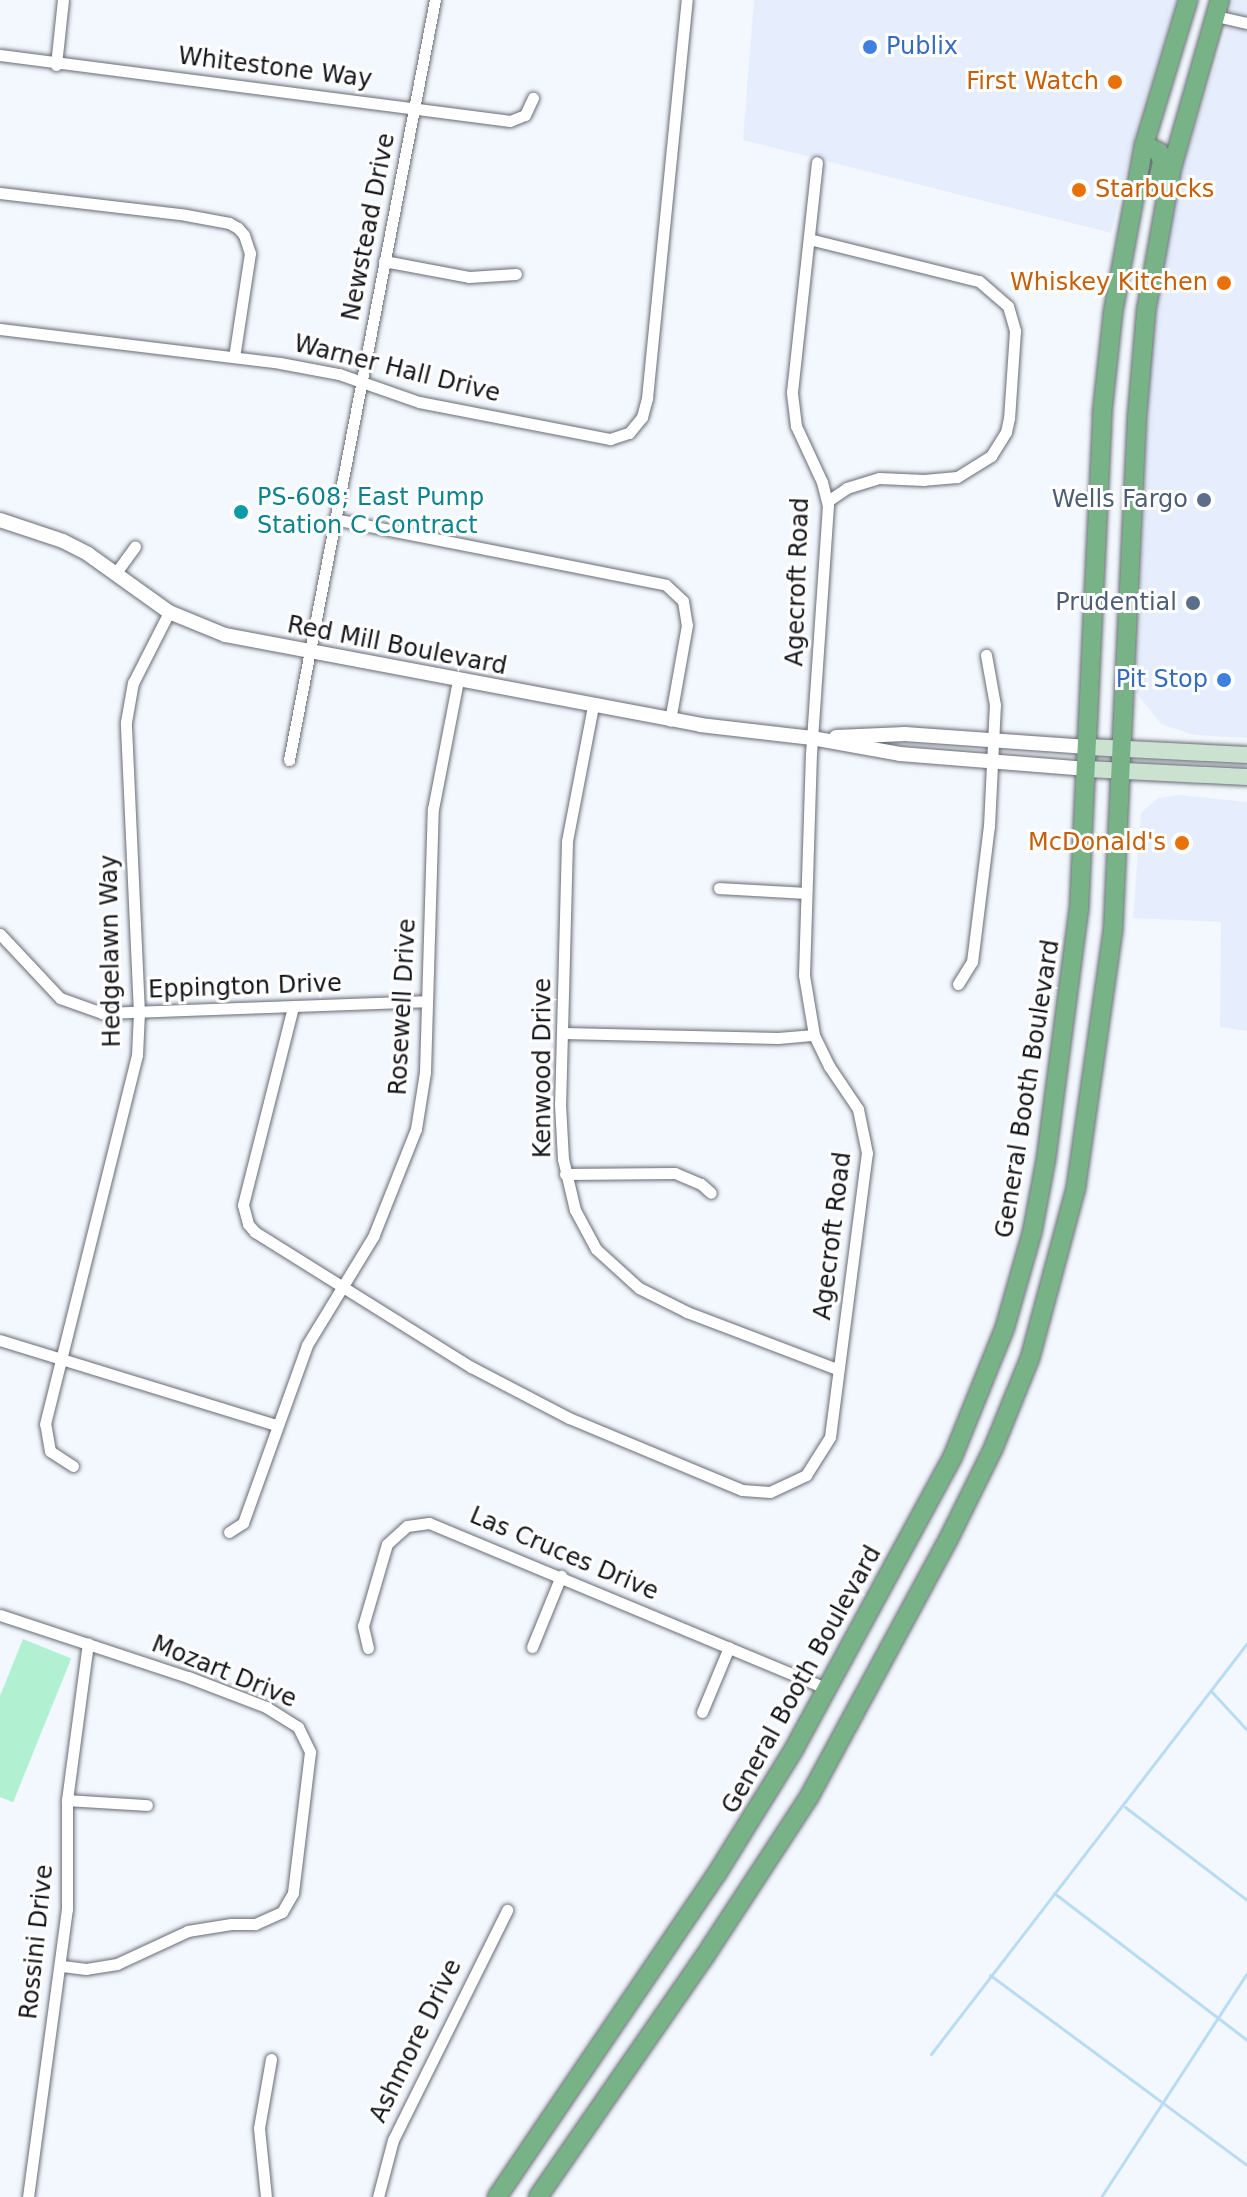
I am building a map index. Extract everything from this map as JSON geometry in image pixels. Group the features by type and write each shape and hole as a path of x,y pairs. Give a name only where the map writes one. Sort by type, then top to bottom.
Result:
{"highway":[{"name":"General Booth Boulevard","path":"497,2197 716,1875 827,1689 953,1456 979,1398 1018,1285 1035,1218 1057,1090 1079,910 1102,414 1119,271 1144,145 1188,0"},
{"path":"538,2197 703,1959 809,1797 949,1538 1011,1409 1048,1301 1076,1187 1113,930 1137,417 1154,266 1172,167 1218,8"},
{"path":"1144,145 1159,152 1162,162 1150,222 1154,266"}],"main road":[{"path":"1088,747 1247,755"},
{"path":"1087,769 1247,777"}],"street":[{"path":"56,65 63,0"},
{"name":"Newstead Drive","path":"289,760 435,0"},
{"name":"Warner Hall Drive","path":"0,329 234,357 361,381 419,402 610,439 636,427 647,398 687,0"},
{"path":"1218,8 1247,23"},
{"name":"Whitestone Way","path":"0,55 56,65 510,121 525,115 533,98"},
{"name":"Agecroft Road","path":"293,1007 249,1177 244,1215 261,1238 530,1400 742,1490 756,1492 784,1488 806,1475 816,1464 830,1437 866,1177 867,1142 858,1109 829,1066 814,1035 804,975 812,738 828,501 801,439 793,409 817,162"},
{"path":"0,193 186,215 229,223 238,228 248,243 250,253 234,357"},
{"path":"809,239 979,281 1008,306 1015,331 1009,418 1006,432 991,456 957,477 924,480 879,478 847,488 828,501"},
{"path":"384,261 469,277 516,274"},
{"path":"334,519 666,585 683,601 687,625 670,720"},
{"name":"Red Mill Boulevard","path":"0,520 63,541 169,612 225,635 670,720 812,738 900,754 1087,769"},
{"path":"115,574 135,546"},
{"name":"Hedgelawn Way","path":"73,1466 50,1451 44,1430 137,1055 139,1013 126,722 139,668 169,612"},
{"path":"958,984 972,962 989,826 995,705 986,655"},
{"name":"Rosewell Drive","path":"229,1532 243,1523 307,1345 390,1202 416,1129 425,1072 433,809 458,680"},
{"name":"Kenwood Drive","path":"593,706 567,841 560,1104 565,1174 585,1231 610,1265 631,1282 687,1312 837,1369"},
{"name":"Red Mill Boulevard","path":"812,738 905,734 1088,747"},
{"path":"719,888 806,893"},
{"name":"Eppington Drive","path":"0,934 60,998 91,1011 139,1013 426,1001"},
{"path":"563,1033 778,1038 814,1035"},
{"path":"565,1174 675,1173 701,1184 711,1193"},
{"path":"0,1340 277,1425"},
{"name":"Las Cruces Drive","path":"368,1648 363,1626 383,1554 393,1536 407,1526 418,1523 440,1525 827,1689"},
{"path":"532,1647 561,1576"},
{"name":"Mozart Drive","path":"0,1615 188,1677 278,1713 304,1734 311,1759 293,1893 276,1917 255,1924 220,1925 188,1931 103,1967 60,1966"},
{"name":"Rossini Drive","path":"28,2197 60,1966 68,1885 67,1800 88,1643"},
{"path":"702,1712 729,1647"},
{"path":"67,1800 147,1805"},
{"name":"Ashmore Drive","path":"378,2197 393,2140 507,1910"},
{"path":"266,2197 259,2128 271,2059"}],"shaded area":[{"path":"754,0 1177,0 1138,122 1111,233 743,140"},
{"path":"1233,0 1247,0 1247,738 1194,735 1161,724 1136,692 1151,348 1176,185 1226,33"},
{"path":"1179,795 1247,802 1247,1031 1220,1027 1221,922 1133,918 1141,813 1158,798"}],"green space":[{"path":"23,1639 71,1658 13,1802 0,1797 0,1696"}],"waterway":[{"path":"931,2054 1247,1643"},
{"path":"1212,1692 1247,1730"},
{"path":"1125,1807 1247,1900"},
{"path":"1054,1893 1247,2040"},
{"path":"1101,2197 1247,1973"},
{"path":"990,1975 1247,2165"}],"place":[{"name":"Publix","path":"870,47"},
{"name":"First Watch","path":"1115,82"},
{"name":"Starbucks","path":"1079,190"},
{"name":"Whiskey Kitchen","path":"1224,283"},
{"name":"Wells Fargo","path":"1204,500"},
{"name":"PS-608; East Pump Station C Contract","path":"241,512"},
{"name":"Prudential","path":"1193,603"},
{"name":"Pit Stop","path":"1224,680"},
{"name":"McDonald's","path":"1182,843"}]}
